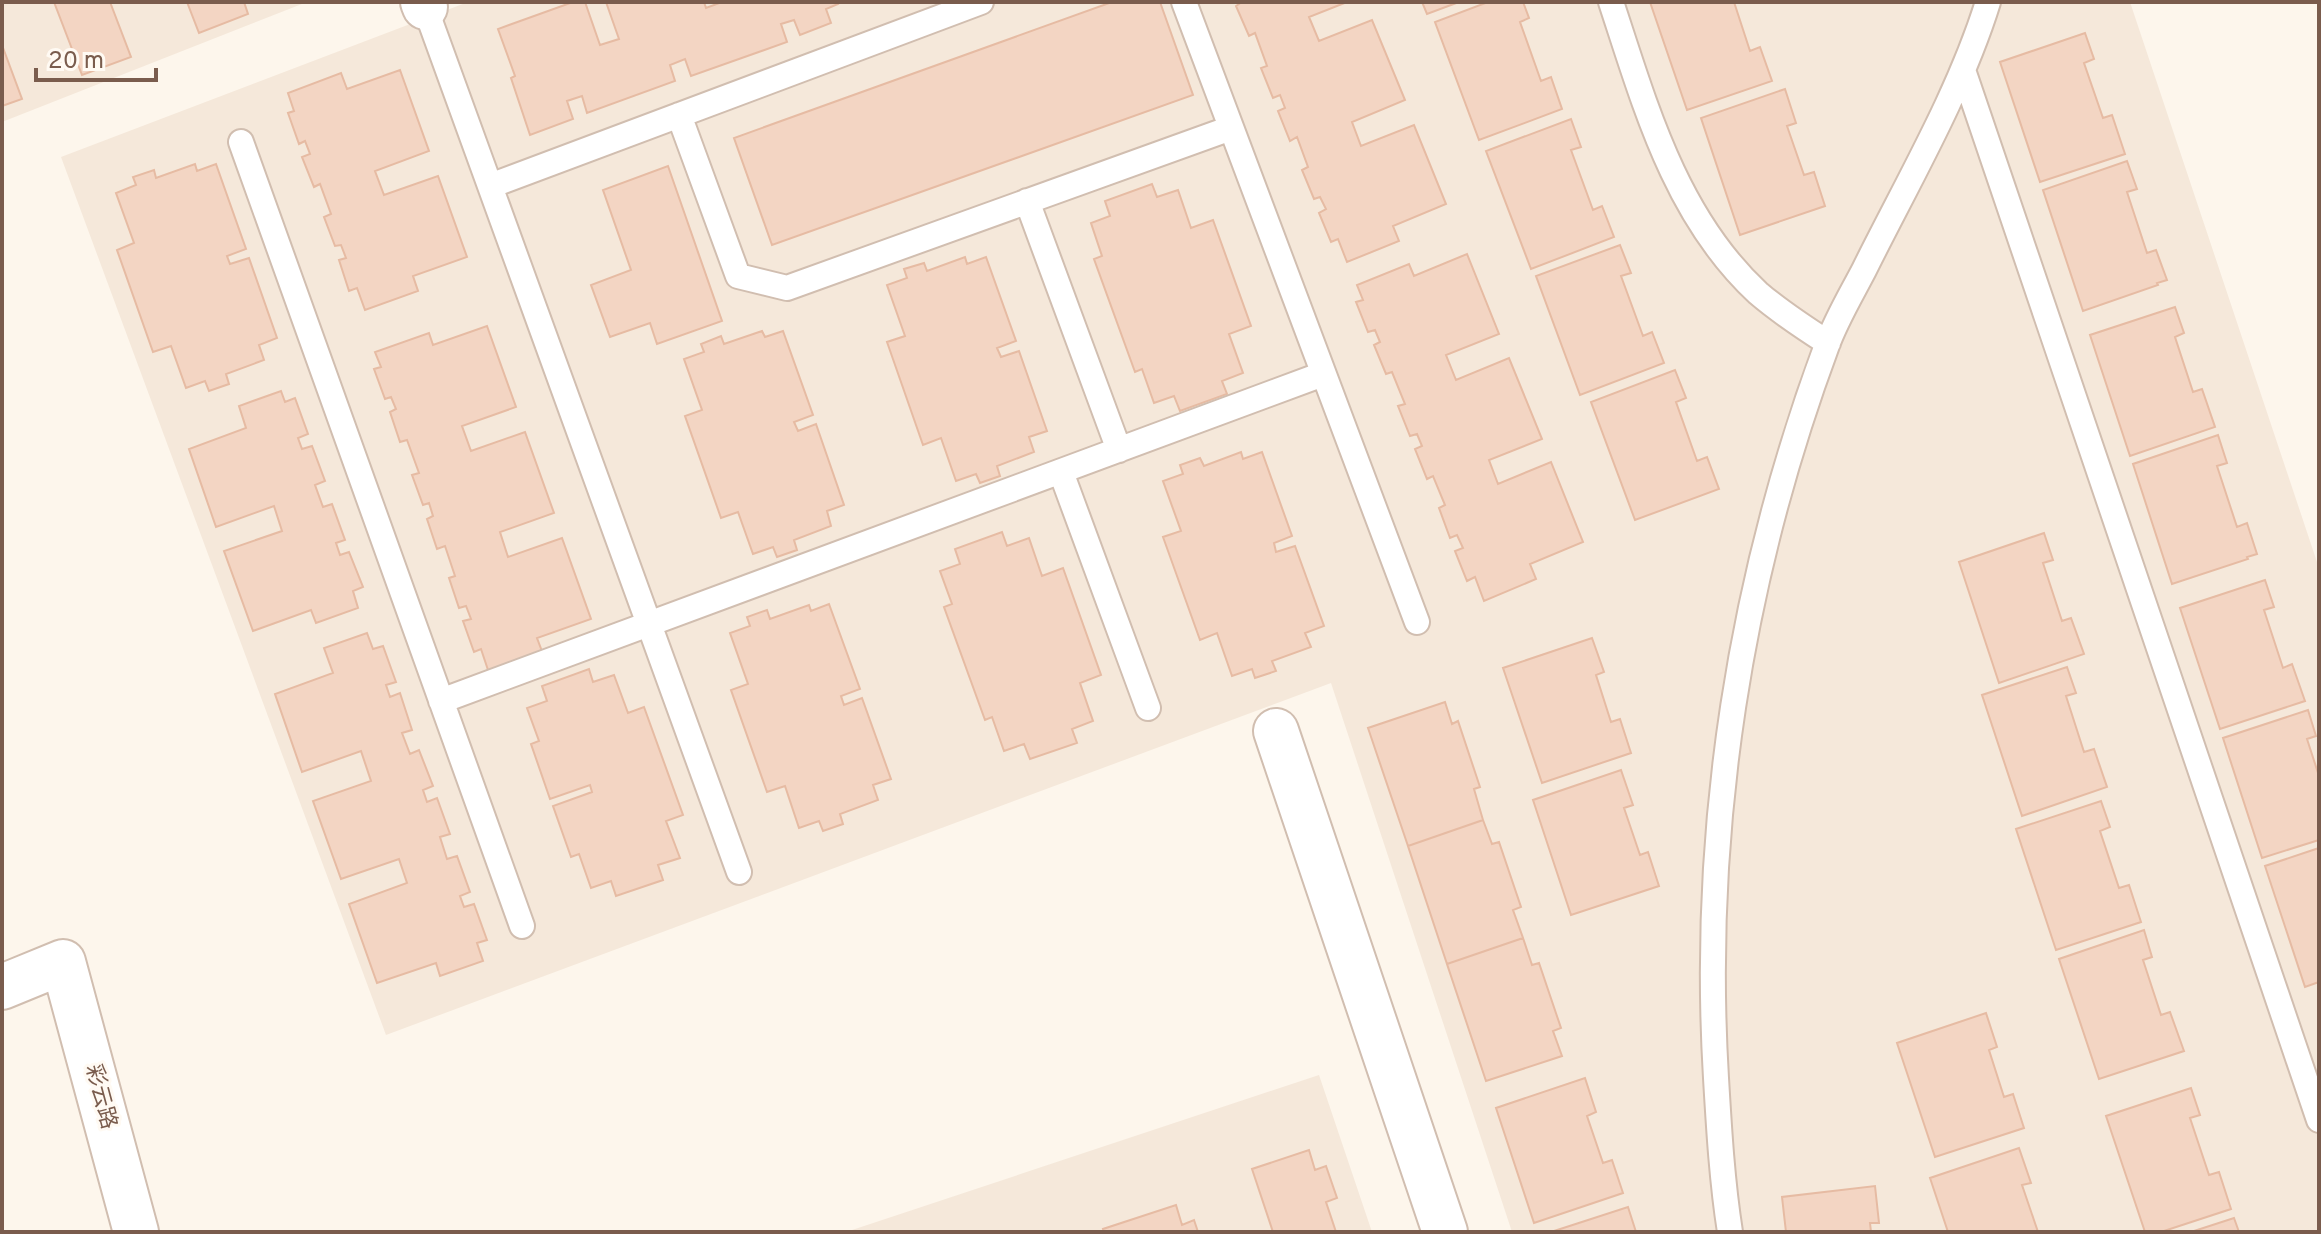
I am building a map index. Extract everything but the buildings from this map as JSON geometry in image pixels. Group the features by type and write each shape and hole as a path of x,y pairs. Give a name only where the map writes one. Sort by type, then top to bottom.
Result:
{"street":[{"path":"1276,731 1445,1232"},
{"name":"彩云路","path":"2,987 63,962 136,1232"}],"lane":[{"path":"490,186 981,2"},
{"path":"1184,2 1417,622"},
{"path":"1611,2 1663,153 1685,197 1711,238 1758,292 1791,320 1828,343"},
{"path":"1730,1232 1718,1128 1713,1030 1713,930 1720,815 1735,681 1761,560 1780,490 1828,343 1963,70 1988,2"},
{"path":"424,5 739,872"},
{"path":"1963,70 2319,1120"},
{"path":"679,115 738,276 787,288 1231,128"},
{"path":"241,142 522,926"},
{"path":"1027,201 1119,450"},
{"path":"441,701 1323,374"},
{"path":"1061,472 1148,708"}],"shaded area":[{"path":"2,2 307,2 2,122"},
{"path":"468,2 2130,2 2319,568 2319,1232 1512,1232 1331,683 386,1035 61,157"},
{"path":"1319,1075 1372,1232 846,1232"}]}
